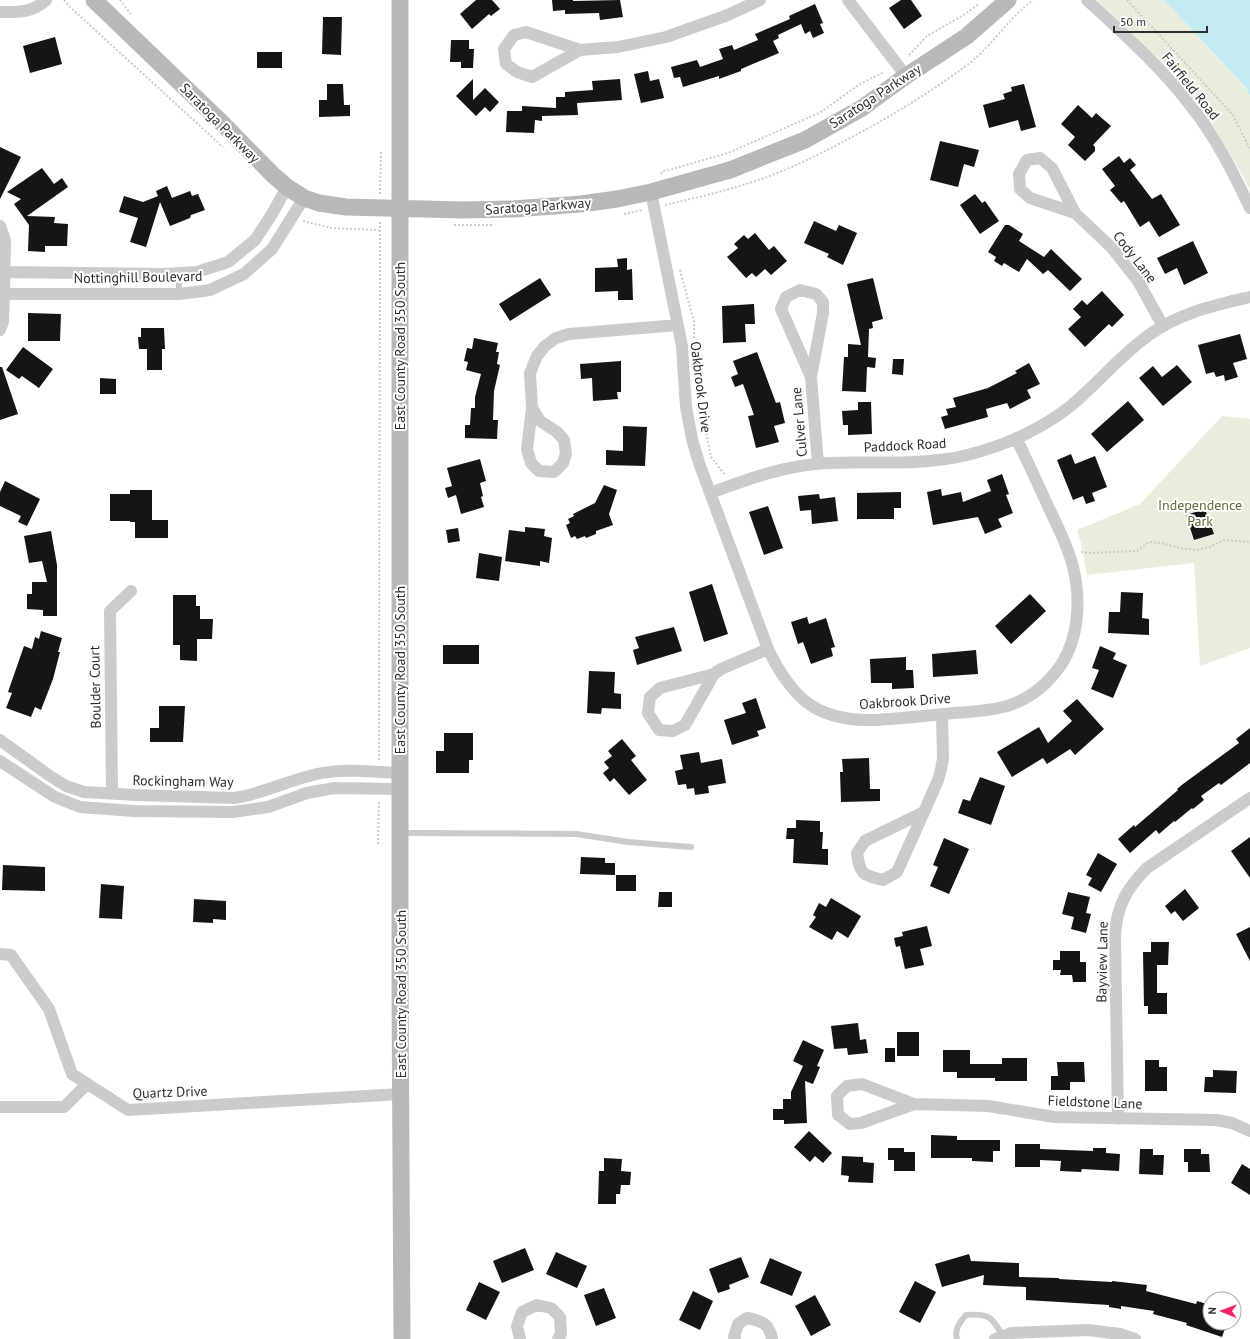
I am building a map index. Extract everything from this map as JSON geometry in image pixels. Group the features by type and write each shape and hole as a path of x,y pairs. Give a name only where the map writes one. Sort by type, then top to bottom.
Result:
{"street":[{"path":"0,12 20,12 38,7 46,0"},
{"name":"Saratoga Parkway","path":"94,0 222,123 273,175 287,187 304,198 337,206 463,210 513,209 581,204 659,195 730,170 805,140 862,108 902,71 967,36 1008,0"},
{"name":"East County Road 350 South","path":"400,0 400,833 402,1339"},
{"path":"580,50 532,77 517,72 506,64 504,49 514,35 526,32 580,50 618,47 666,38 728,15 760,0"},
{"path":"848,0 902,71"},
{"name":"Fairfield Road","path":"1087,0 1164,74 1191,105 1235,174 1250,208"},
{"name":"Cody Lane","path":"1075,213 1030,198 1020,189 1019,174 1027,160 1040,158 1052,168 1075,213 1112,248 1138,281 1164,326"},
{"name":"Nottinghill Boulevard","path":"4,272 179,274 197,272 228,262 255,240 287,187"},
{"name":"Oakbrook Drive","path":"659,195 682,346 686,407 692,439 710,493 768,649 786,682 798,695 822,712 861,721 987,710 1007,706 1032,695 1042,688 1054,675 1065,659 1072,640 1076,622 1076,580 1067,548 1016,438"},
{"name":"Nottinghill Boulevard","path":"4,294 179,294 210,290 244,274 272,249 304,198"},
{"path":"0,226 4,240 3,322 0,330"},
{"name":"Culver Lane","path":"811,378 782,309 786,297 800,290 816,294 823,302 823,313 811,378 818,464"},
{"name":"Paddock Road","path":"710,493 748,479 784,469 818,464 920,462 939,460 961,457 1004,443 1043,425 1068,408 1094,385 1114,364 1149,335 1164,326 1188,314 1208,307 1250,297"},
{"name":"Oakbrook Drive","path":"532,408 540,421 557,432 564,440 566,454 563,463 554,472 539,472 530,463 527,450 532,408 530,373 536,356 545,346 556,338 577,332 678,325"},
{"name":"Boulder Court","path":"111,801 110,611 131,590"},
{"path":"714,674 685,725 673,731 659,730 648,713 650,697 660,688 714,674 721,669 768,649"},
{"path":"924,812 865,841 857,853 859,868 868,876 883,880 897,872 924,812 938,780 943,759 942,714"},
{"name":"Rockingham Way","path":"0,740 66,786 111,801 134,812 233,812 268,807 307,793 335,788 379,789 400,781"},
{"name":"Rockingham Way","path":"0,761 55,797 80,808 136,795 234,798 246,796 315,774 332,771 379,772 400,781"},
{"name":"Bayview Lane","path":"1118,1119 1115,935 1116,920 1120,905 1131,885 1147,868 1250,798"},
{"name":"Quartz Drive","path":"0,954 11,955 49,1009 72,1074 128,1110 401,1094"},
{"path":"0,1107 64,1107 86,1084"},
{"name":"Fieldstone Lane","path":"914,1104 862,1123 850,1124 838,1115 838,1096 847,1086 862,1084 914,1104 988,1106 1067,1118 1217,1120 1232,1123 1250,1131"},
{"path":"520,1339 517,1326 522,1312 537,1305 552,1308 560,1317 561,1334 558,1339"},
{"path":"735,1339 734,1337 738,1324 748,1318 760,1321 770,1330 772,1339"},
{"path":"999,1337 1011,1333 1088,1330 1120,1334 1135,1339"}],"lane":[{"path":"113,294 114,274"},
{"path":"179,274 179,294"},
{"path":"246,796 248,810"},
{"path":"400,833 576,834 628,842 691,847"},
{"path":"957,1339 958,1323 966,1315 978,1314 993,1319 999,1337"}],"path":[{"path":"1127,0 1233,115 1250,149"},
{"path":"659,195 658,179 663,171 728,152 821,112 860,84 902,71 908,57 926,36 980,4"},
{"path":"379,772 381,151"},
{"path":"679,266 694,322 694,345"},
{"path":"695,351 698,369 699,398 711,457 734,484"},
{"path":"1067,548 1088,553 1137,551 1149,542 1196,550 1210,547 1224,540 1250,542"},
{"path":"378,844 379,789"}],"green space":[{"path":"1097,0 1164,0 1245,88 1250,96 1250,191 1214,127 1170,70"},
{"name":"Independence Park","path":"1222,416 1250,419 1250,648 1200,666 1194,563 1087,575 1077,530 1140,504"}],"water":[{"path":"1164,0 1250,0 1250,96 1245,87"}],"building":[{"path":"476,0 492,0 500,9 491,16 489,14 472,29 460,14"},
{"path":"552,0 620,0 623,17 600,20 599,13 565,14 565,10 553,11"},
{"path":"901,0 911,0 922,16 904,29 889,8"},
{"path":"815,4 823,23 820,24 824,33 813,38 810,31 805,34 801,24 778,35 779,38 773,41 779,53 741,69 741,71 719,79 719,76 683,87 680,77 674,78 671,67 697,60 700,67 723,59 719,49 732,45 734,50 758,40 755,34 790,19 789,16"},
{"path":"323,17 342,17 341,55 322,54"},
{"path":"55,37 62,64 30,73 23,46"},
{"path":"451,40 469,40 469,49 474,49 473,68 461,68 461,62 450,62"},
{"path":"257,52 282,52 282,68 257,68"},
{"path":"648,71 650,81 659,79 664,98 641,103 634,74"},
{"path":"473,79 473,100 485,88 499,102 490,112 485,107 476,116 456,96"},
{"path":"620,79 622,100 577,103 578,115 542,116 542,121 535,120 534,133 506,132 507,111 522,111 522,106 556,108 556,97 565,97 565,92 593,90 592,81"},
{"path":"327,84 343,84 344,105 350,105 350,116 319,117 319,100 327,100"},
{"path":"1024,84 1036,127 1021,131 1018,120 989,128 983,105 1005,99 1003,94 1012,91 1011,87"},
{"path":"1078,105 1092,118 1096,113 1111,126 1093,145 1095,147 1095,151 1085,161 1068,145 1075,137 1061,124"},
{"path":"940,141 979,150 974,167 964,164 958,187 930,180"},
{"path":"0,147 21,157 0,199"},
{"path":"1119,156 1124,163 1130,158 1136,165 1130,170 1152,199 1161,194 1180,225 1159,237 1149,221 1140,227 1124,201 1121,203 1110,190 1115,186 1102,169"},
{"path":"42,168 54,184 62,178 68,187 27,216 55,217 54,223 68,224 67,246 45,246 45,252 28,251 29,225 14,204 21,199 7,192"},
{"path":"167,186 172,198 190,191 192,196 198,194 205,210 191,215 190,218 170,226 160,202 146,247 130,242 138,218 119,212 124,196 143,202 158,196 156,191"},
{"path":"975,194 982,203 985,201 999,221 980,234 960,205"},
{"path":"814,221 836,231 839,225 857,233 843,265 827,257 829,254 804,243"},
{"path":"1005,225 1009,225 1023,234 1019,241 1044,257 1051,249 1082,279 1070,291 1048,270 1043,274 1027,259 1019,272 1004,263 1002,266 994,261 996,257 988,252"},
{"path":"755,233 769,250 774,246 787,261 771,275 765,269 756,277 752,273 746,278 727,257 738,248 734,244 744,235 748,239"},
{"path":"1193,241 1208,273 1184,285 1177,268 1165,274 1157,258"},
{"path":"627,258 627,270 632,269 633,300 618,300 618,291 595,292 595,268 618,267 617,259"},
{"path":"540,278 551,295 510,321 499,304"},
{"path":"873,278 883,319 872,322 873,328 869,329 868,357 876,358 875,368 867,367 866,392 842,391 844,357 848,357 848,344 861,345 847,284"},
{"path":"1102,291 1124,315 1112,327 1109,324 1085,347 1068,329 1081,317 1073,309 1082,300 1087,305"},
{"path":"754,304 755,324 745,324 746,342 723,343 722,306"},
{"path":"28,313 61,314 60,341 28,341"},
{"path":"141,328 164,328 165,349 162,349 162,370 147,370 147,349 139,349 138,337 141,337"},
{"path":"1240,334 1247,359 1233,363 1238,377 1225,381 1224,375 1216,377 1214,372 1206,374 1198,345"},
{"path":"474,338 498,343 496,352 499,352 497,364 500,365 494,391 493,420 498,420 497,439 465,438 465,425 470,425 471,408 475,408 475,397 481,374 466,370 468,362 464,361 467,348 472,349"},
{"path":"23,347 53,369 39,388 22,376 19,379 6,370"},
{"path":"757,352 776,403 780,402 785,423 774,426 779,442 756,448 748,416 754,415 743,384 735,387 731,377 738,374 733,361"},
{"path":"893,359 904,359 903,375 892,374"},
{"path":"621,361 621,392 617,392 618,399 593,401 592,378 581,379 580,364"},
{"path":"1029,363 1040,384 1027,390 1031,398 1010,409 1007,403 986,409 988,417 945,429 941,417 948,415 946,409 956,407 953,398 988,388 1017,373 1015,371"},
{"path":"1177,365 1192,382 1163,406 1139,378 1153,366 1162,377"},
{"path":"0,367 2,367 18,414 0,420"},
{"path":"100,378 116,379 116,394 100,394"},
{"path":"1128,401 1144,420 1107,452 1091,434"},
{"path":"858,402 871,402 872,434 848,435 848,425 843,425 842,411 858,410"},
{"path":"623,426 647,427 645,466 606,465 606,450 623,451"},
{"path":"1071,454 1075,464 1095,456 1107,487 1092,493 1095,501 1086,504 1083,496 1073,500 1057,460"},
{"path":"480,459 486,481 480,483 483,496 481,497 484,507 461,514 456,495 448,498 445,488 452,486 447,468"},
{"path":"1002,474 1009,494 1006,495 1013,513 998,519 1002,527 985,534 978,517 933,525 927,492 941,489 942,496 961,492 963,502 991,491 987,480"},
{"path":"5,481 40,499 27,526 18,522 21,516 0,506 0,492"},
{"path":"604,485 617,490 609,514 613,525 596,531 596,534 586,538 585,536 577,539 575,536 571,538 566,525 570,523 568,519 574,516 573,514 595,503"},
{"path":"130,490 152,490 152,520 168,520 168,538 135,538 135,522 110,521 110,494 130,494"},
{"path":"901,492 901,508 894,508 894,519 857,519 857,493"},
{"path":"819,494 820,499 835,497 838,521 812,524 811,510 800,511 798,496"},
{"path":"768,506 783,548 764,555 749,512"},
{"path":"1205,509 1214,534 1194,540 1186,515"},
{"path":"525,527 545,529 544,536 552,538 549,563 540,561 540,566 505,561 509,530 525,532"},
{"path":"458,528 460,541 448,543 446,530"},
{"path":"51,531 57,565 57,616 43,616 43,610 27,609 27,594 32,594 32,582 47,582 42,561 29,563 24,536"},
{"path":"479,553 502,557 499,581 476,578"},
{"path":"712,584 728,634 704,642 689,592"},
{"path":"1121,592 1143,593 1142,618 1149,619 1149,635 1108,633 1109,612 1120,612"},
{"path":"1030,594 1046,611 1011,644 995,626"},
{"path":"173,595 196,595 196,606 200,606 200,619 213,619 212,639 197,639 197,661 180,660 180,645 173,645"},
{"path":"807,617 809,624 826,618 835,647 831,648 833,656 811,664 803,642 798,644 791,622"},
{"path":"674,627 682,651 637,665 633,650 639,648 635,637"},
{"path":"41,631 62,638 53,679 41,710 35,707 31,717 6,708 12,693 8,692 24,646 32,649 35,637 39,639"},
{"path":"443,645 479,645 479,664 443,664"},
{"path":"1100,646 1116,653 1113,659 1127,665 1113,698 1091,689 1099,670 1092,668"},
{"path":"976,650 978,674 933,677 932,654"},
{"path":"906,657 906,670 913,670 914,688 892,689 892,683 871,683 870,659"},
{"path":"589,671 615,672 614,693 621,694 621,709 602,708 601,714 587,713"},
{"path":"756,698 766,728 757,731 759,736 732,745 724,720 746,713 742,703"},
{"path":"1077,699 1104,729 1075,755 1070,749 1047,764 1043,758 1012,777 997,752 1039,727 1048,743 1072,721 1063,711"},
{"path":"159,706 185,706 183,742 150,742 150,728 159,728"},
{"path":"1250,728 1250,763 1221,785 1219,783 1201,796 1204,800 1193,809 1192,808 1175,822 1174,821 1159,834 1156,830 1130,853 1118,839 1134,825 1135,827 1183,784 1239,743 1236,739"},
{"path":"444,733 473,733 473,760 469,760 469,773 436,773 436,751 444,751"},
{"path":"622,739 636,756 631,760 647,780 629,795 614,778 610,782 603,773 609,768 604,762 612,756 608,751"},
{"path":"699,752 701,763 722,759 726,783 708,786 709,793 695,795 694,788 687,789 686,784 678,785 675,771 683,769 680,755"},
{"path":"869,758 870,789 880,789 880,801 841,802 840,772 843,772 842,759"},
{"path":"980,777 1005,786 991,825 958,813 963,799 970,801"},
{"path":"796,820 820,821 820,832 823,832 822,849 828,849 828,865 793,863 794,839 786,839 787,828 796,828"},
{"path":"1250,837 1250,878 1231,851"},
{"path":"944,838 969,849 949,894 930,886 938,867 933,865"},
{"path":"1098,853 1117,864 1101,892 1088,885 1092,878 1086,875"},
{"path":"581,857 605,858 605,863 615,863 615,875 580,874"},
{"path":"3,865 45,867 45,891 2,890"},
{"path":"616,875 636,875 636,891 616,891"},
{"path":"101,884 124,886 122,919 99,918"},
{"path":"1185,889 1199,908 1183,921 1175,911 1171,914 1165,906"},
{"path":"659,892 672,892 672,907 658,907"},
{"path":"1068,892 1090,897 1086,913 1091,914 1086,933 1071,929 1074,917 1062,914"},
{"path":"831,898 861,916 848,938 837,931 832,940 809,927 816,917 813,915 819,903 826,907"},
{"path":"194,899 226,901 226,920 213,919 213,923 193,922"},
{"path":"927,926 932,946 920,949 924,965 905,969 900,946 896,947 894,938 903,936 902,932"},
{"path":"1250,927 1250,961 1236,934"},
{"path":"1151,942 1169,942 1168,965 1157,965 1157,993 1167,993 1167,1014 1148,1014 1148,1006 1144,1006 1143,952 1151,952"},
{"path":"1060,951 1080,951 1080,962 1086,962 1086,982 1073,982 1072,975 1060,975 1061,970 1053,970 1053,960 1060,960"},
{"path":"858,1023 860,1040 866,1039 868,1053 848,1055 847,1048 834,1049 831,1026"},
{"path":"897,1032 919,1032 919,1056 897,1056"},
{"path":"803,1040 824,1050 817,1066 820,1067 813,1084 805,1081 807,1123 784,1124 784,1120 773,1120 773,1109 783,1109 783,1099 791,1099 791,1092 803,1066 793,1061"},
{"path":"885,1048 895,1048 895,1062 885,1062"},
{"path":"943,1050 970,1050 970,1064 1002,1064 1002,1058 1027,1058 1027,1081 995,1081 995,1078 957,1078 957,1072 943,1072"},
{"path":"1145,1060 1159,1060 1159,1067 1167,1067 1167,1091 1145,1091"},
{"path":"1057,1062 1084,1062 1085,1082 1070,1082 1070,1090 1051,1090 1051,1076 1058,1076"},
{"path":"1213,1070 1237,1071 1236,1093 1204,1092 1205,1077 1213,1077"},
{"path":"809,1131 832,1153 823,1163 815,1156 810,1162 794,1147"},
{"path":"931,1135 957,1136 957,1140 1000,1140 1000,1151 993,1151 993,1162 972,1161 972,1158 931,1158"},
{"path":"1015,1144 1040,1144 1040,1149 1093,1151 1093,1148 1106,1148 1106,1153 1120,1154 1119,1171 1082,1169 1081,1172 1060,1171 1061,1161 1040,1160 1040,1167 1015,1167"},
{"path":"888,1148 904,1148 904,1152 915,1152 915,1171 894,1171 894,1160 888,1160"},
{"path":"1140,1149 1153,1149 1153,1155 1164,1155 1163,1175 1139,1174"},
{"path":"1184,1149 1201,1149 1201,1154 1209,1154 1210,1172 1188,1172 1188,1162 1184,1162"},
{"path":"842,1156 863,1157 863,1162 874,1163 873,1183 848,1182 849,1176 841,1175"},
{"path":"604,1158 622,1159 621,1171 631,1172 630,1185 621,1185 620,1194 616,1194 616,1204 598,1204 599,1171 604,1171"},
{"path":"1242,1164 1250,1169 1250,1195 1231,1183"},
{"path":"525,1248 534,1270 502,1283 493,1261"},
{"path":"556,1252 587,1266 577,1288 546,1274"},
{"path":"969,1254 971,1261 1019,1263 1019,1277 1112,1281 1147,1285 1146,1291 1196,1304 1197,1301 1202,1303 1202,1330 1186,1325 1187,1323 1153,1314 1154,1311 1121,1306 1121,1309 1109,1307 1109,1305 1026,1300 1026,1287 983,1285 984,1275 942,1287 935,1264"},
{"path":"741,1257 749,1277 729,1285 730,1289 718,1293 709,1269"},
{"path":"770,1258 802,1272 792,1296 760,1283"},
{"path":"915,1281 936,1292 920,1323 899,1312"},
{"path":"479,1282 500,1292 486,1320 466,1310"},
{"path":"604,1288 616,1318 596,1326 584,1295"},
{"path":"693,1291 713,1301 700,1330 679,1320"},
{"path":"815,1295 831,1325 811,1336 795,1306"},
{"path":"1204,1331 1224,1331 1222,1337"}]}
